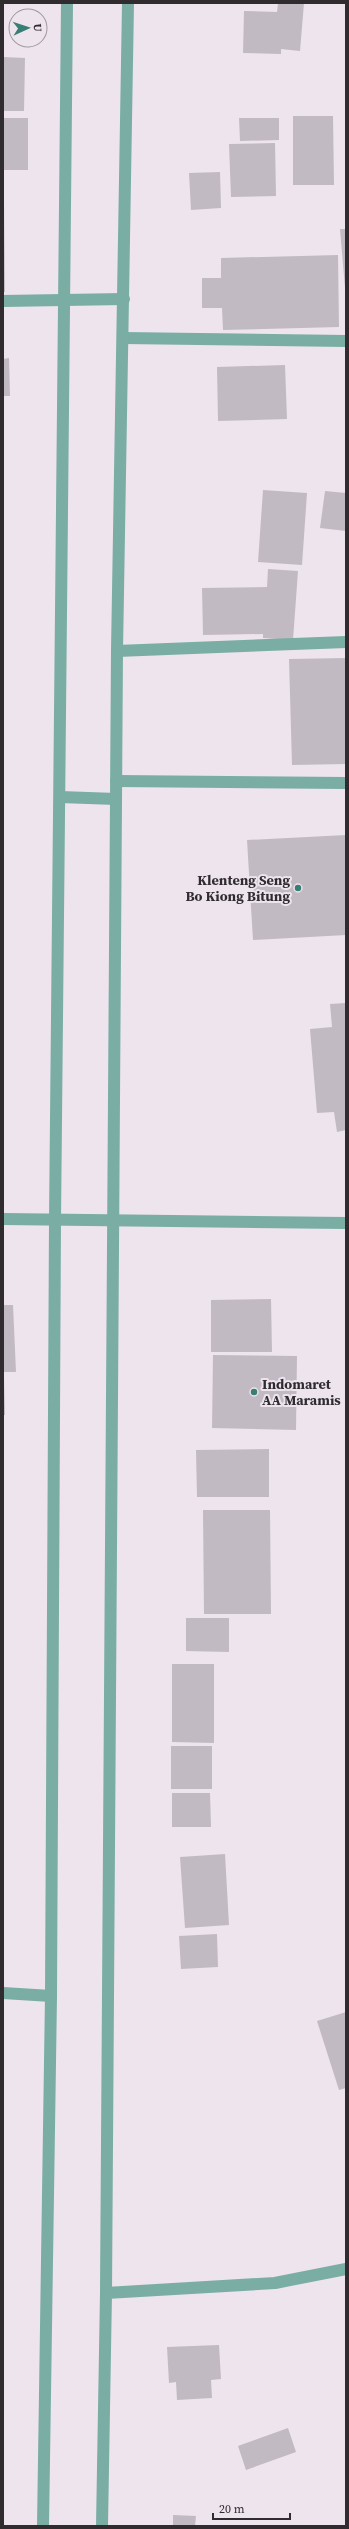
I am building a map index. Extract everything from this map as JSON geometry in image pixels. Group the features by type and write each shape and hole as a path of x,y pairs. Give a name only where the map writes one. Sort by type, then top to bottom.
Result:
{"street":[{"path":"44,2526 51,1996 55,1221 66,300 67,3"},
{"path":"102,2526 106,2293 116,781 128,3"},
{"path":"3,301 124,299"},
{"path":"123,338 346,341"},
{"path":"118,651 346,642"},
{"path":"116,781 346,783"},
{"path":"60,797 116,799"},
{"path":"3,1219 55,1221 112,1220 346,1223"},
{"path":"3,1993 51,1996"},
{"path":"106,2293 275,2283 346,2269"}],"building":[{"path":"278,3 304,3 300,51 281,49 281,54 243,53 244,11 277,12"},
{"path":"3,57 25,58 24,111 3,111"},
{"path":"293,116 333,116 334,185 293,185"},
{"path":"3,118 28,118 28,170 3,170"},
{"path":"239,118 279,118 279,140 240,141"},
{"path":"275,143 276,196 231,197 229,144"},
{"path":"220,172 221,208 191,210 189,173"},
{"path":"4,200 5,292 3,292"},
{"path":"340,229 346,229 346,288 345,288"},
{"path":"338,255 339,327 223,330 222,308 202,308 202,278 221,278 221,258"},
{"path":"9,358 10,396 3,396 3,359"},
{"path":"285,365 287,419 218,421 217,367"},
{"path":"263,490 307,493 302,565 258,562"},
{"path":"325,491 346,493 346,531 320,528"},
{"path":"268,569 298,571 293,640 263,638 263,634 203,635 202,588 267,587"},
{"path":"346,658 346,764 292,765 289,659"},
{"name":"Klenteng Seng Bo Kiong Bitung","path":"346,835 346,935 253,940 247,840"},
{"path":"346,1003 346,1130 337,1132 334,1112 317,1113 310,1029 332,1027 330,1004"},
{"path":"271,1299 272,1352 211,1352 211,1300"},
{"path":"3,1305 13,1305 16,1372 3,1372"},
{"name":"Indomaret AA Maramis","path":"213,1355 297,1356 296,1430 212,1428"},
{"path":"4,1378 5,1415 3,1415"},
{"path":"269,1449 269,1497 197,1497 196,1450"},
{"path":"203,1510 270,1510 271,1614 204,1614"},
{"path":"186,1618 229,1618 229,1652 186,1651"},
{"path":"172,1664 214,1664 214,1743 172,1742"},
{"path":"171,1746 212,1746 212,1789 171,1789"},
{"path":"172,1793 210,1793 211,1827 172,1827"},
{"path":"225,1854 229,1925 185,1928 180,1857"},
{"path":"217,1934 218,1967 181,1969 179,1936"},
{"path":"346,2012 346,2088 339,2090 317,2021"},
{"path":"219,2345 221,2379 211,2380 212,2398 177,2400 176,2382 169,2383 167,2347"},
{"path":"288,2428 296,2452 246,2470 238,2446"},
{"path":"173,2515 196,2516 195,2526 173,2526"}],"place":[{"name":"Klenteng Seng Bo Kiong Bitung","path":"298,888"},
{"name":"Indomaret AA Maramis","path":"254,1392"}]}
